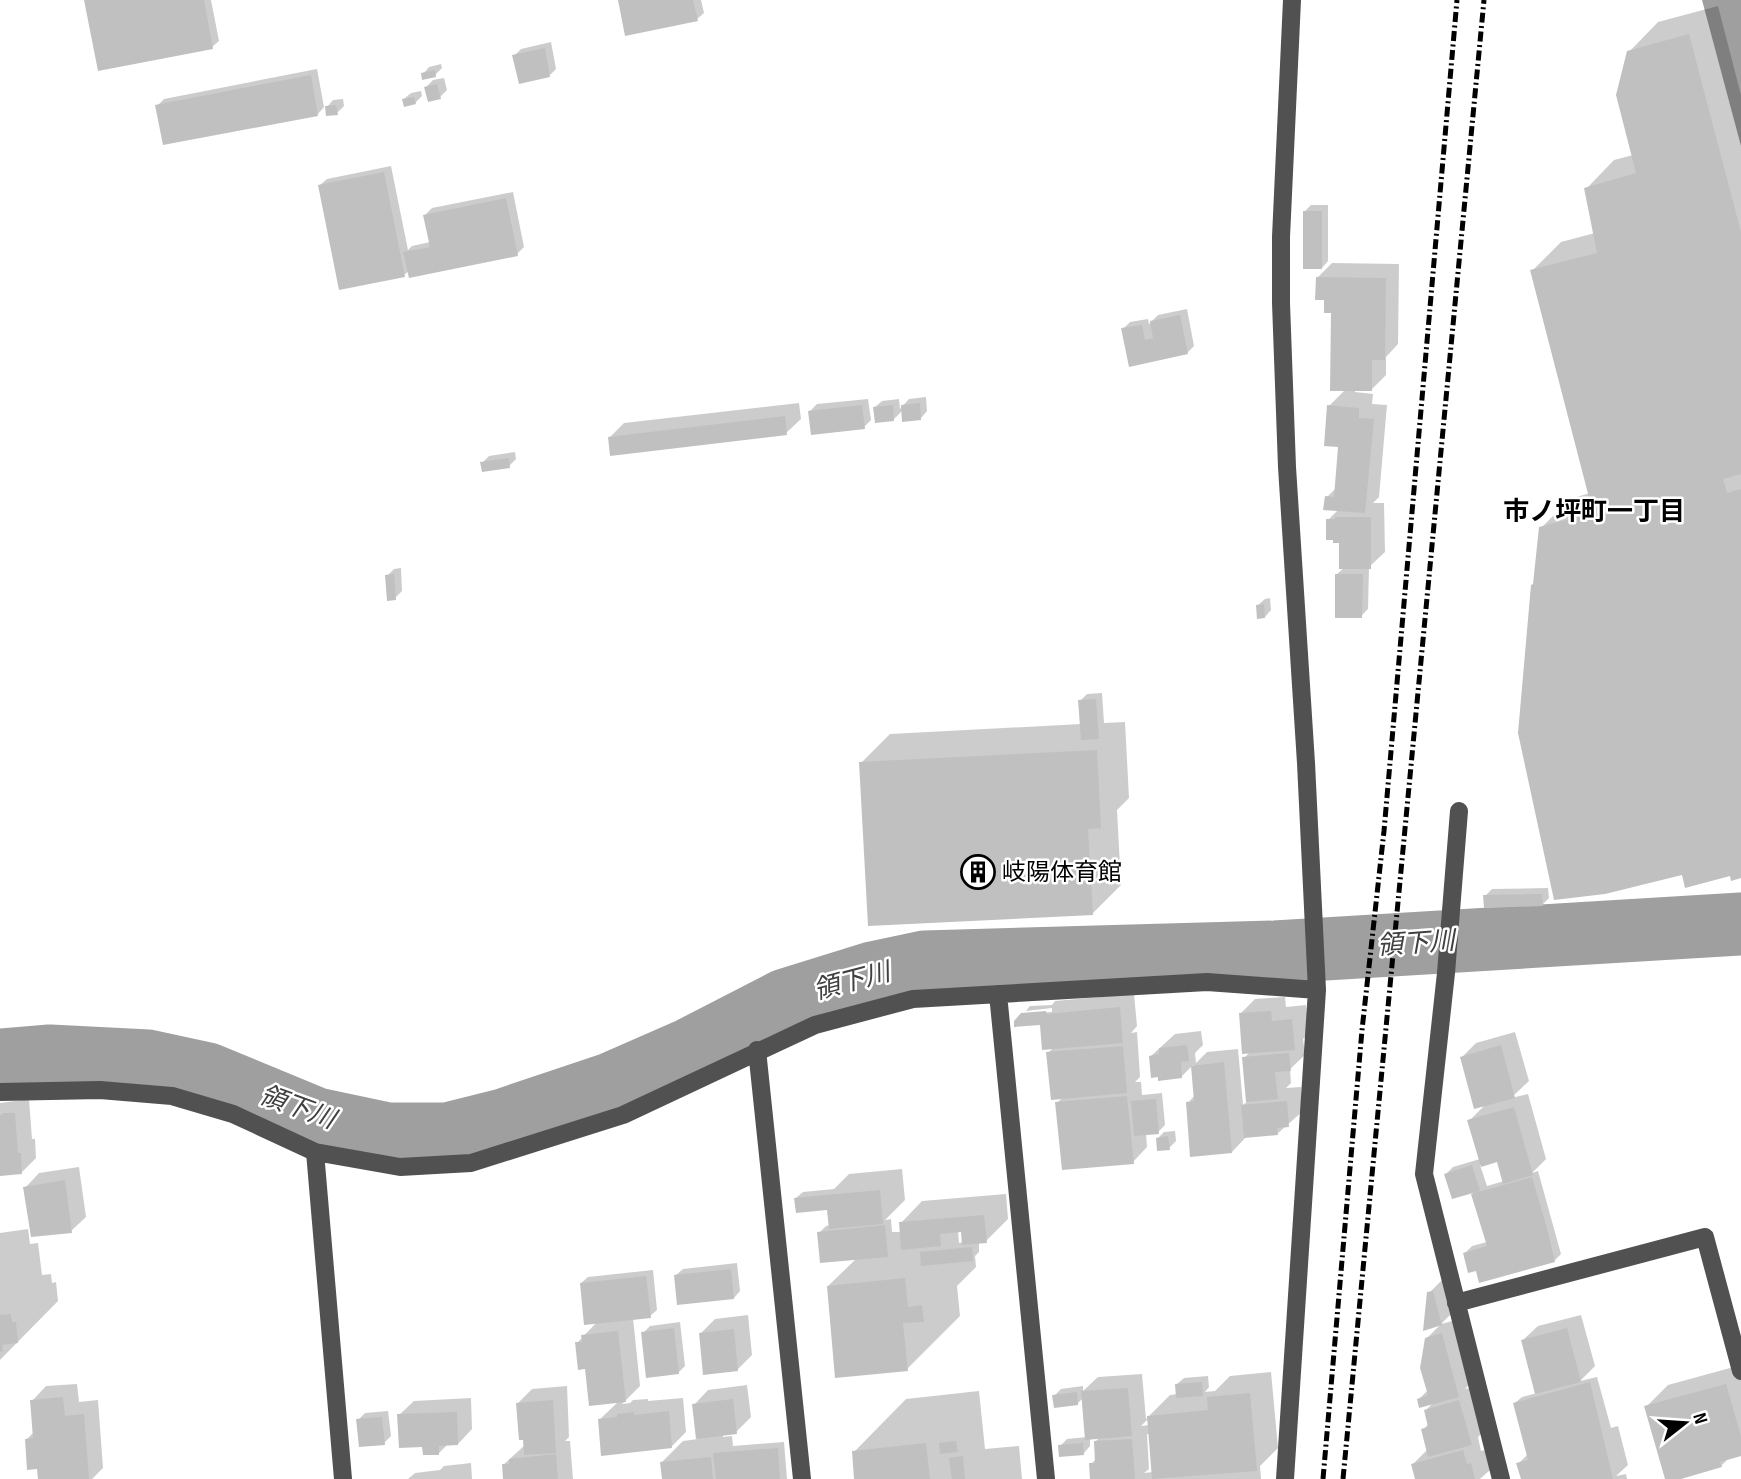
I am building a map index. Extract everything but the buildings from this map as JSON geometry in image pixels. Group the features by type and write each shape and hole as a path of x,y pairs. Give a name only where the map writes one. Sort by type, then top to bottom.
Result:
{"street":[{"path":"1285,1479 1316,982 1306,763 1287,467 1281,303 1281,237 1292,0"},
{"path":"1459,811 1446,973 1424,1174 1501,1479"},
{"path":"0,1092 100,1090 172,1096 233,1114 315,1152 400,1167 471,1163 623,1115 815,1025 913,999 1207,982 1316,982"},
{"path":"998,994 1046,1479"},
{"path":"757,1050 802,1479"},
{"path":"315,1152 343,1479"},
{"path":"1456,1303 1705,1237 1741,1371"}],"shaded area":[{"path":"1702,0 1741,0 1741,146"}],"waterway":[{"name":"領下川","path":"0,1060 50,1056 148,1061 208,1074 317,1119 388,1134 447,1134 503,1120 610,1084 690,1049 785,1000 872,973 924,962 1275,952 1741,924"}],"railway":[{"path":"1323,1479 1362,1030 1384,831 1457,0"},
{"path":"1343,1479 1484,0"}],"place":[{"name":"岐陽体育館","path":"978,872"}],"district":[{"name":"市ノ坪町一丁目","path":"1594,512"}]}
